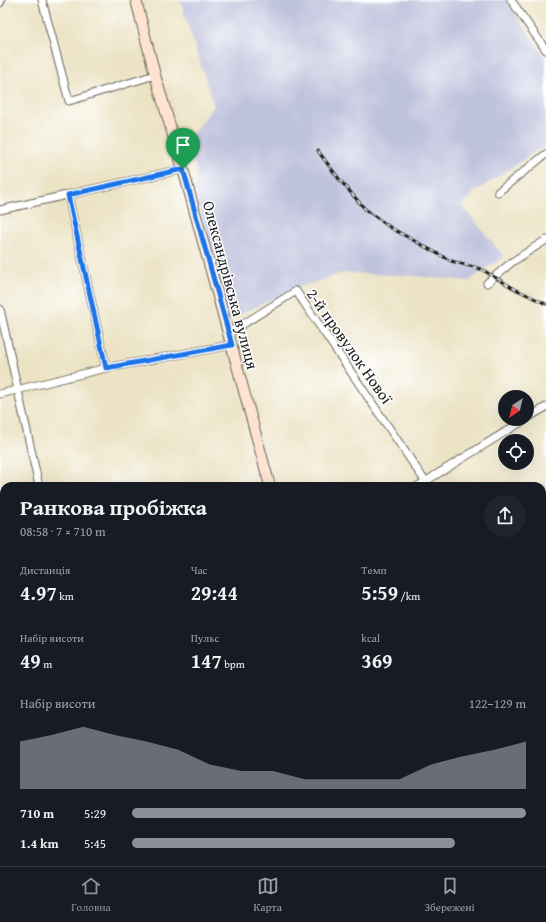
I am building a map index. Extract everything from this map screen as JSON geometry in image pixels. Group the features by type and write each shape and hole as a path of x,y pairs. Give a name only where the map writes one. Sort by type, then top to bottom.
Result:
{"main road":[{"name":"Олександрівська вулиця","path":"136,0 155,75 229,333 269,482"}],"street":[{"path":"42,0 69,101 155,75"},
{"path":"511,0 546,50"},
{"path":"498,192 546,154"},
{"path":"0,210 183,169"},
{"path":"68,195 106,368"},
{"path":"487,283 512,262 546,240"},
{"name":"2-й провулок Нової","path":"229,333 296,292 425,481"},
{"path":"0,309 38,482"},
{"path":"0,394 106,368 232,345"},
{"path":"534,414 546,406"},
{"path":"425,481 515,426"}],"shaded area":[{"path":"180,0 506,0 546,59 546,145 473,193 462,206 504,256 469,281 415,276 343,273 294,289 226,321 195,193 197,172 189,149 190,138 214,106"}],"railway":[{"path":"318,151 339,179 365,209 391,228 451,261 481,269 515,289 546,304"}],"route":[{"path":"183,169 232,345 106,368 68,195 183,169"}]}
